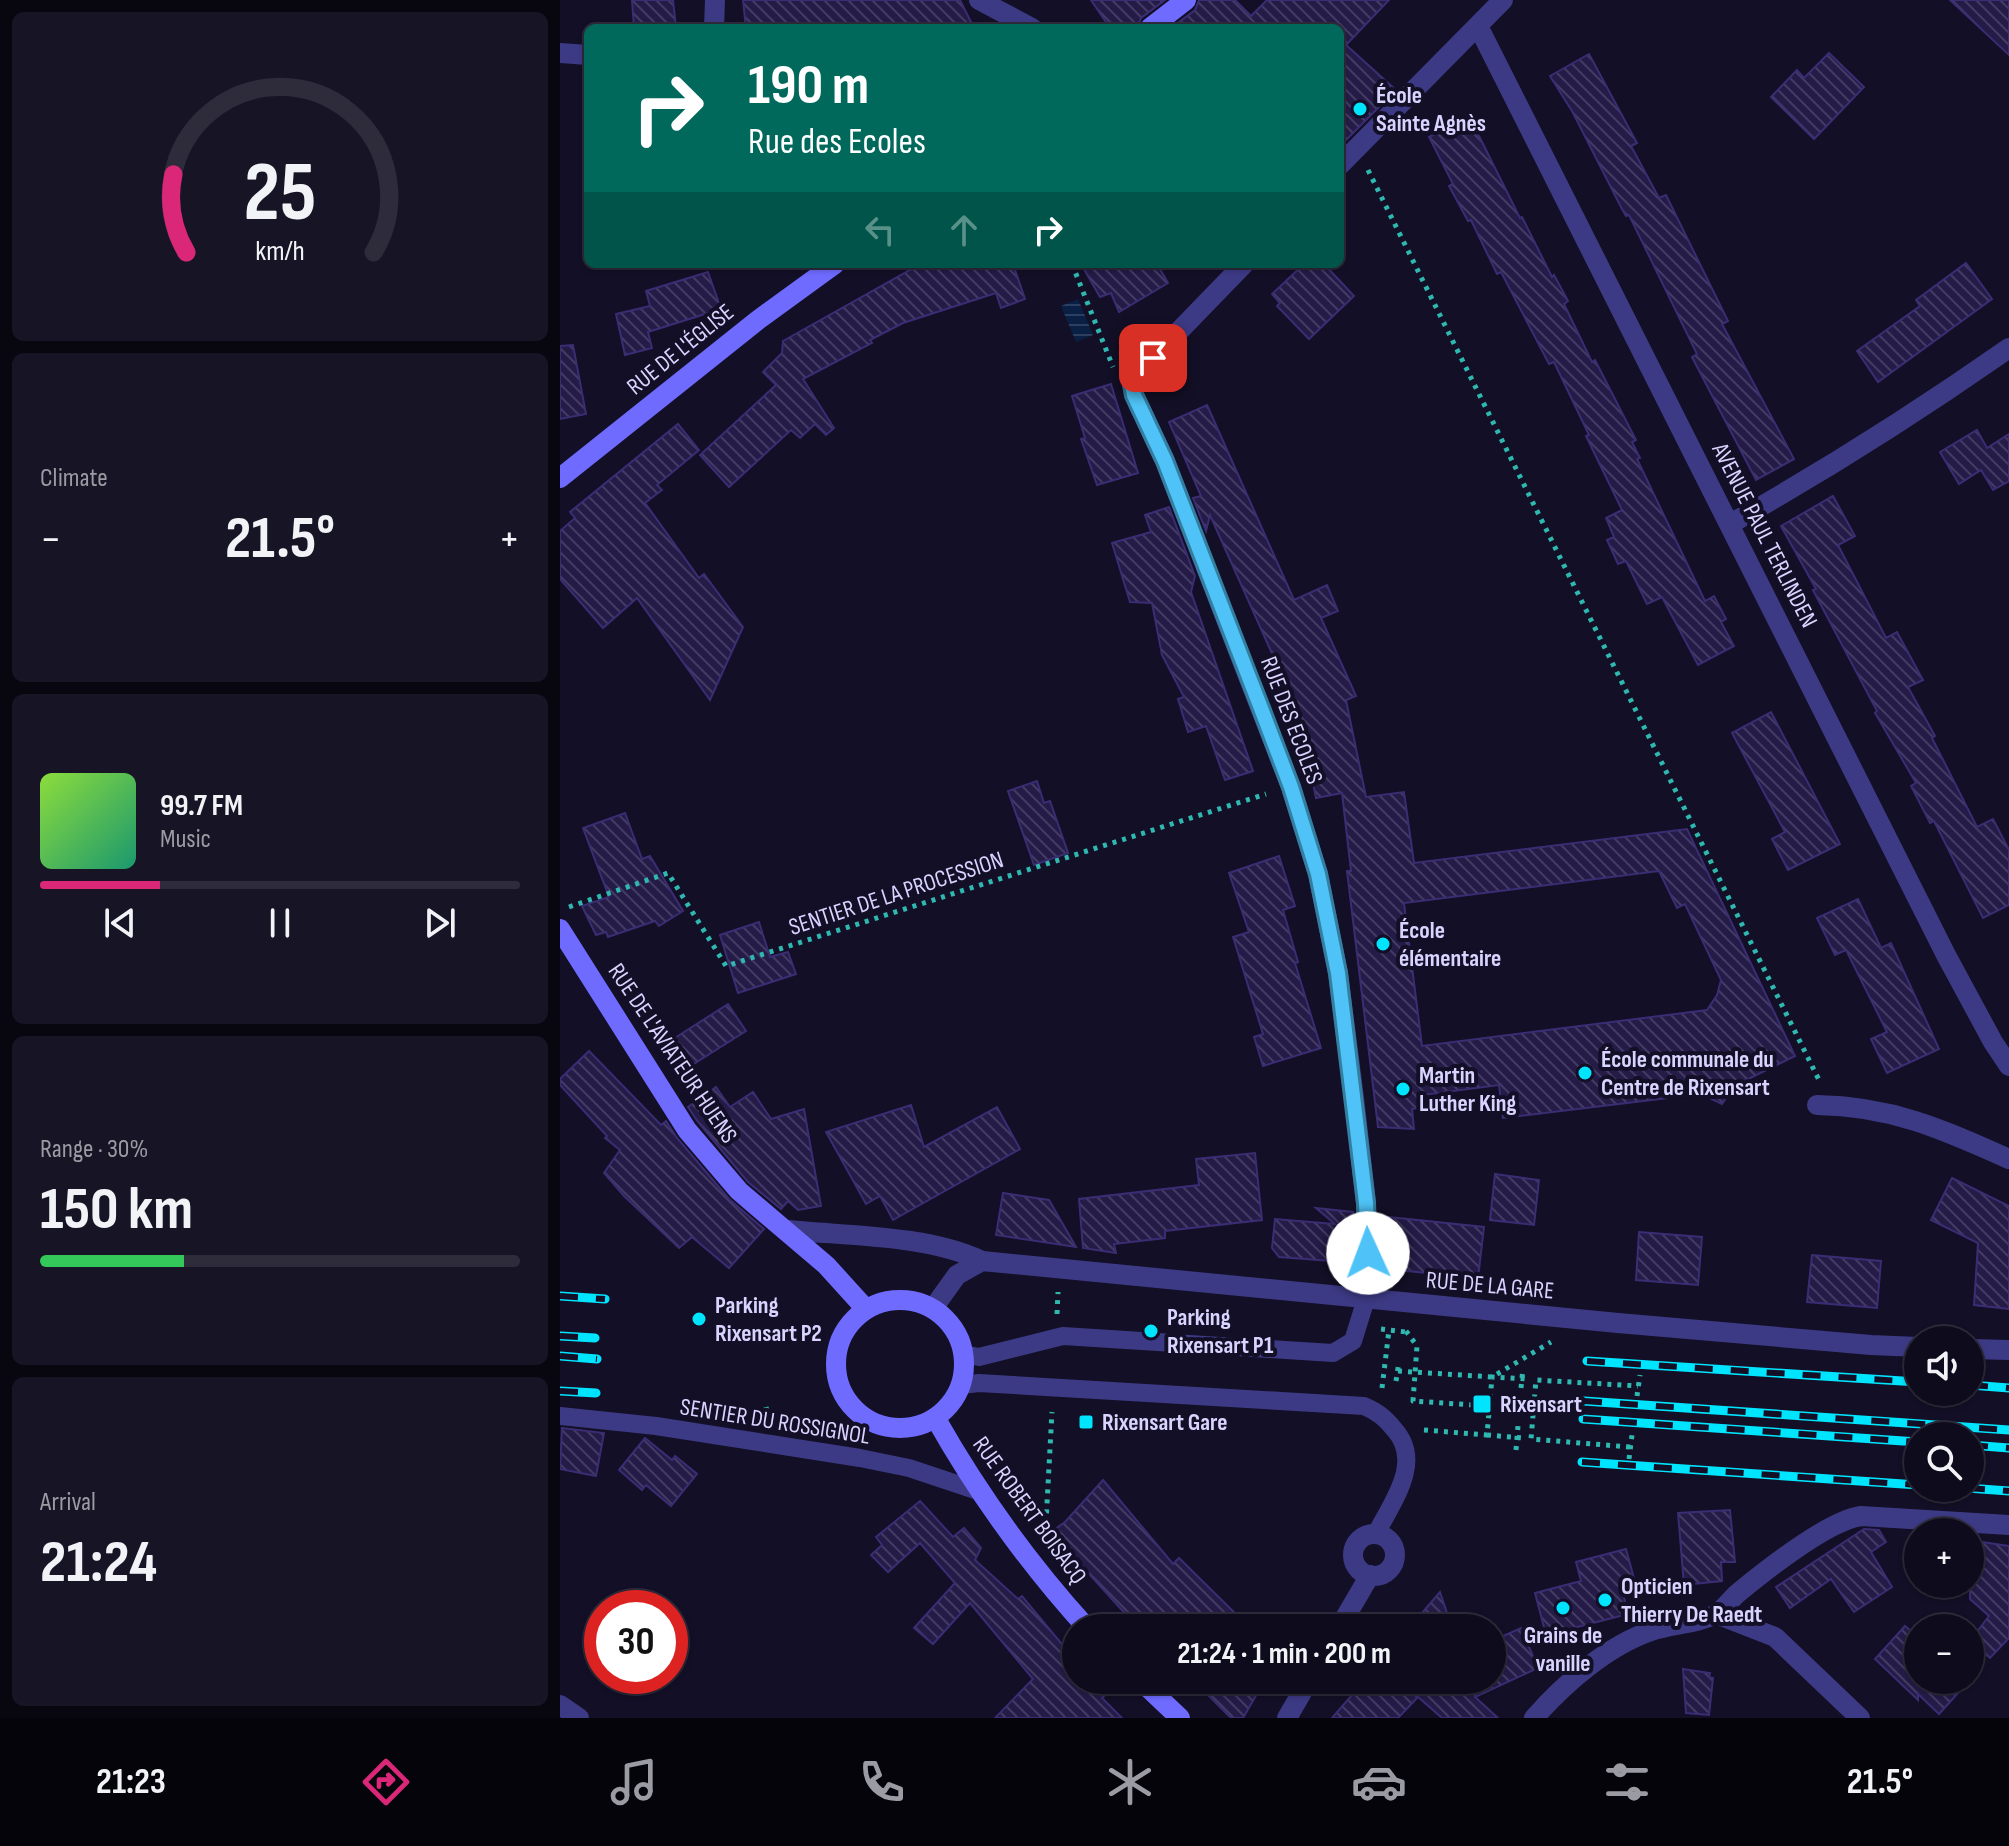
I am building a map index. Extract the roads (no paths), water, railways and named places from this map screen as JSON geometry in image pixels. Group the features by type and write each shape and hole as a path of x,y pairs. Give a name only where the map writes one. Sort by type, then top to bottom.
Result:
{"street":[{"path":"714,24 715,0"},
{"path":"979,0 1024,24"},
{"path":"1155,24 1186,0"},
{"path":"1344,161 1503,0"},
{"name":"AVENUE PAUL TERLINDEN","path":"1478,26 1946,955 2009,1066"},
{"path":"560,53 584,55"},
{"name":"RUE DE L'ÉGLISE","path":"560,478 758,320 830,268"},
{"name":"RUE DES ECOLES","path":"1240,268 1132,384 1134,395 1165,461 1291,787 1318,874 1338,973 1366,1203 1366,1299"},
{"path":"1730,524 1818,475 2009,348"},
{"name":"RUE DE L'AVIATEUR HUENS","path":"560,929 687,1130 739,1191 826,1265 865,1308"},
{"path":"1824,1105 1880,1110 1931,1124 2009,1159"},
{"path":"788,1230 925,1243 959,1250 982,1261"},
{"path":"934,1307 957,1275 982,1261"},
{"name":"RUE DE LA GARE","path":"982,1261 1366,1299 1904,1346"},
{"path":"895,1299 921,1301 934,1307 959,1338 963,1354 961,1385 950,1407 936,1419 913,1429 887,1427 865,1419 849,1404 839,1384 835,1358 847,1330 865,1308 895,1299"},
{"path":"1984,1349 2009,1350"},
{"name":"RUE ROBERT BOISACQ","path":"936,1419 978,1491 1045,1582 1074,1614"},
{"path":"1534,1718 1560,1689 1605,1655 1648,1631 1716,1614 1829,1526 1846,1518 1861,1516 2009,1525"},
{"path":"1376,1534 1393,1545 1395,1558 1389,1570 1370,1575 1358,1568 1353,1555 1363,1538 1376,1534"},
{"path":"1347,1614 1370,1575"},
{"path":"1716,1614 1775,1637 1860,1718"},
{"path":"1155,1694 1180,1718"},
{"path":"1287,1718 1301,1694"},
{"path":"560,1705 579,1718"}],"lane":[{"path":"963,1354 979,1357 1063,1336 1333,1353 1353,1341 1366,1299"},
{"path":"961,1385 979,1383 1364,1406 1379,1412 1401,1436 1408,1454 1406,1474 1376,1534"},
{"name":"SENTIER DU ROSSIGNOL","path":"560,1416 656,1426 860,1458 909,1468 978,1491"}],"water":[{"path":"1078,299 1093,335 1076,342 1061,306"}],"railway":[{"path":"560,1296 605,1299"},
{"path":"560,1336 595,1338"},
{"path":"560,1356 597,1359"},
{"path":"1587,1361 1904,1381"},
{"path":"1984,1386 2009,1388"},
{"path":"560,1391 596,1393"},
{"path":"1584,1401 2009,1430"},
{"path":"1583,1419 1904,1441"},
{"path":"1984,1446 2009,1448"},
{"path":"1582,1462 1904,1484"},
{"path":"1984,1489 2009,1491"}],"place":[{"name":"École Sainte Agnès","path":"1360,109"},
{"name":"École élémentaire","path":"1383,944"},
{"name":"École communale du Centre de Rixensart","path":"1585,1073"},
{"name":"Martin Luther King","path":"1403,1089"},
{"name":"Parking Rixensart P2","path":"699,1319"},
{"name":"Parking Rixensart P1","path":"1151,1331"},
{"name":"Rixensart","path":"1482,1404"},
{"name":"Rixensart Gare","path":"1086,1422"},
{"name":"Opticien Thierry De Raedt","path":"1605,1600"},
{"name":"Grains de vanille","path":"1563,1608"}]}
